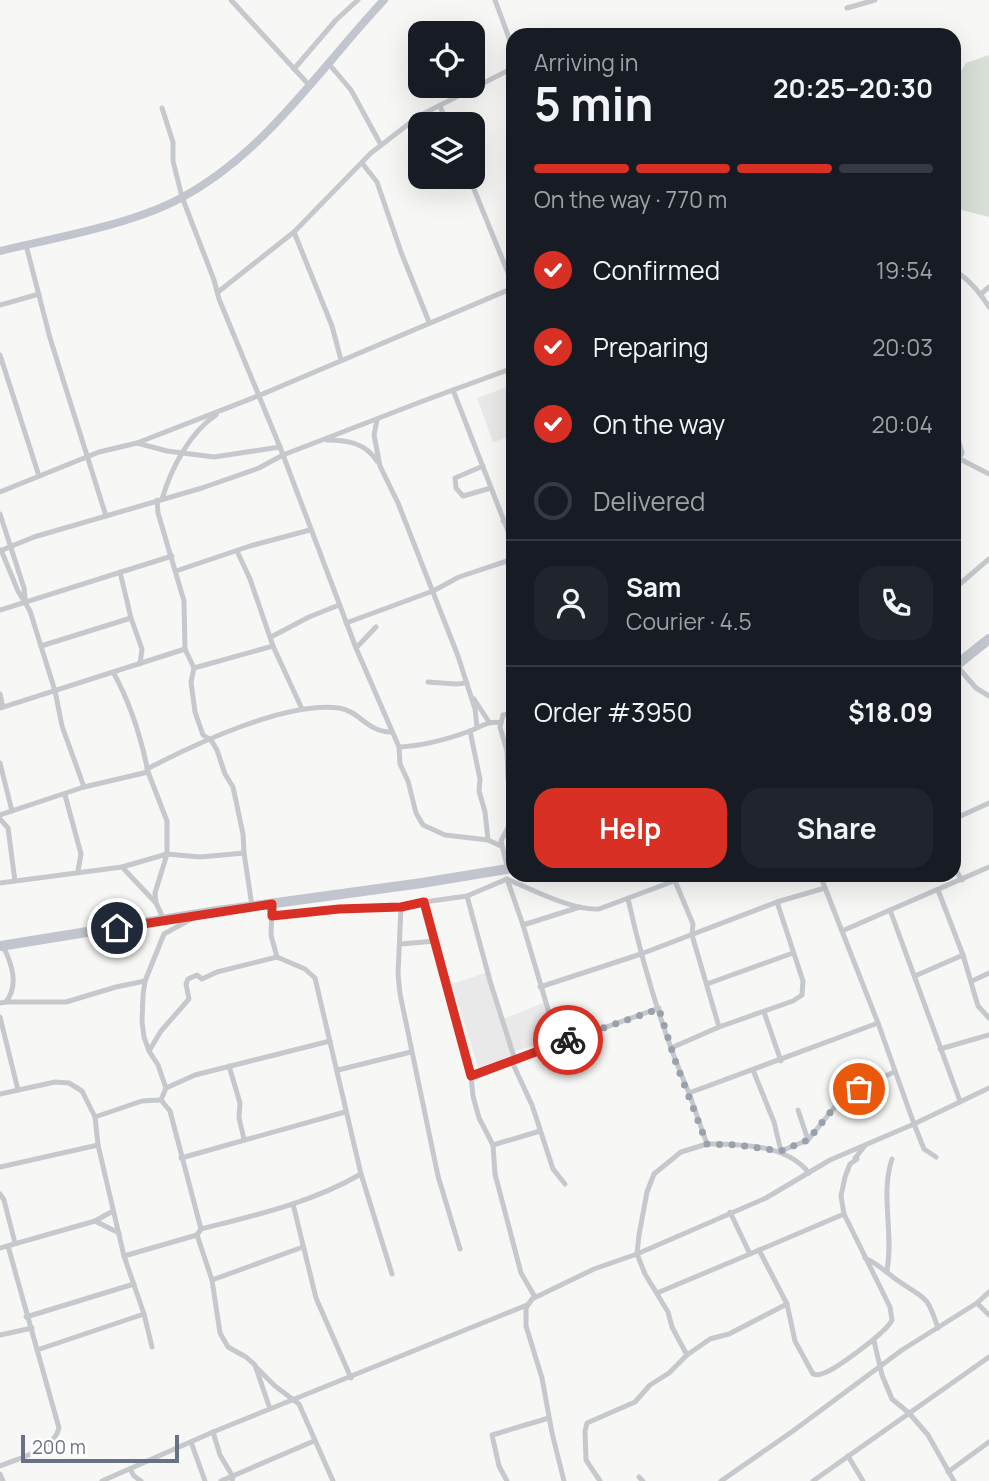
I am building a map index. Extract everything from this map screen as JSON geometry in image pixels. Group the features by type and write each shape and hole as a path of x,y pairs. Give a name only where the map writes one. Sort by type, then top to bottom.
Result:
{"highway":[{"path":"961,661 989,639"},
{"path":"1,946 252,906 506,872"}],"street":[{"path":"231,0 309,85"},
{"path":"294,69 336,20 358,0"},
{"path":"0,251 132,216 182,197 214,178 245,155 384,0"},
{"path":"495,0 506,30"},
{"path":"847,8 875,0"},
{"path":"329,64 351,90 381,145"},
{"path":"218,292 295,232 381,145 419,116 506,71"},
{"path":"440,106 442,112"},
{"path":"162,108 173,142 173,161 182,197 258,396 281,447 346,623 399,747 400,764 408,781 416,813 423,825 445,835 488,840 501,846"},
{"path":"362,163 377,182 429,322"},
{"path":"474,189 506,270"},
{"path":"295,232 332,326 341,360"},
{"path":"26,245 50,338 106,516"},
{"path":"961,275 981,294 989,307"},
{"path":"981,294 989,287"},
{"path":"0,492 86,457 113,447 137,443 258,396 506,290"},
{"path":"0,304 39,294"},
{"path":"0,355 39,476"},
{"path":"84,787 62,726 55,691 41,646 25,602 1,550 34,537 202,488 259,468 283,455 506,371"},
{"path":"453,390 506,529"},
{"path":"224,409 207,421 183,452 159,500 158,513 184,601 185,649 194,668 191,682 195,712 203,735 211,740 218,750 225,775 233,787 243,834 252,906"},
{"path":"377,420 374,435 380,466"},
{"path":"323,440 344,440 359,445 372,454 380,466 433,590 467,683 478,718 477,727"},
{"path":"137,443 222,457 281,447"},
{"path":"961,460 989,474"},
{"path":"483,466 455,478 456,488 463,496 491,488"},
{"path":"0,514 24,588 25,602"},
{"path":"176,570 310,530"},
{"path":"237,551 273,646 302,709"},
{"path":"0,610 172,556"},
{"path":"961,583 989,559"},
{"path":"346,623 433,590 459,577 506,561"},
{"path":"120,572 142,649 140,664"},
{"path":"271,636 339,605"},
{"path":"41,646 131,618"},
{"path":"356,648 376,627"},
{"path":"194,668 273,646"},
{"path":"0,694 2,707 185,649"},
{"path":"113,672 127,698 141,737 147,771 167,821 167,854 159,876 156,903"},
{"path":"961,672 989,696"},
{"path":"428,682 467,683"},
{"path":"468,691 489,722"},
{"path":"15,881 8,828 0,817 12,811 84,787 147,771 250,724 302,709 340,708 378,731 391,732"},
{"path":"506,714 503,715 501,723 506,747"},
{"path":"399,747 470,731 489,722 501,723"},
{"path":"470,731 488,840"},
{"path":"0,763 12,811"},
{"path":"65,795 80,854 78,871"},
{"path":"961,816 989,803"},
{"path":"506,831 501,846 506,862"},
{"path":"0,883 121,867 167,854 200,857 244,853"},
{"path":"121,867 156,903 164,920"},
{"path":"962,880 989,867"},
{"path":"272,916 339,909 401,907 467,896 506,874"},
{"path":"512,882 558,1044"},
{"path":"530,882 582,907 599,909 672,882"},
{"path":"675,882 693,924 692,935 719,1027"},
{"path":"823,882 924,1149 936,1157"},
{"path":"842,931 957,882"},
{"path":"540,987 641,954 777,902 825,888"},
{"path":"938,890 972,981 978,1006 989,1018"},
{"path":"467,896 513,1061 532,1105 553,1169 565,1184"},
{"path":"628,899 641,954 671,1048 707,1144"},
{"path":"424,902 471,1076 479,1118 493,1145 495,1174 514,1250 535,1297"},
{"path":"671,1048 719,1027 793,1002 804,992 803,981 777,902"},
{"path":"272,904 271,935 277,957"},
{"path":"401,907 399,984 438,1176 460,1249"},
{"path":"523,926 582,907"},
{"path":"890,910 960,1101"},
{"path":"161,1100 166,1088 158,1065 149,1052 142,1022 145,981 163,934 200,914"},
{"path":"401,944 435,941"},
{"path":"1,946 12,963 12,993 3,1003"},
{"path":"707,984 793,953"},
{"path":"915,975 963,955"},
{"path":"149,1052 161,1031 189,999 186,984 188,979 197,975 202,979 216,972 277,957 309,971 315,978 361,1174 392,1274"},
{"path":"972,981 989,973"},
{"path":"3,1003 66,1002 145,981"},
{"path":"471,1076 659,1009"},
{"path":"764,1012 781,1061"},
{"path":"0,1017 18,1090"},
{"path":"689,1093 878,1023"},
{"path":"940,1049 989,1035"},
{"path":"166,1088 195,1075 330,1041"},
{"path":"338,1070 411,1052"},
{"path":"229,1066 240,1103 239,1118 244,1139"},
{"path":"753,1070 774,1122 781,1151"},
{"path":"781,1151 808,1140 849,1093 894,1072"},
{"path":"0,1094 55,1082 69,1083 82,1091 96,1117 98,1144 113,1211 152,1347"},
{"path":"102,1481 213,1432 527,1305 535,1297 594,1269 637,1254 766,1198 831,1160 989,1088"},
{"path":"96,1117 142,1101 161,1100"},
{"path":"161,1100 170,1111 212,1280 222,1339 228,1347 246,1357 275,1386 299,1404 333,1481"},
{"path":"798,1110 808,1140"},
{"path":"181,1158 345,1112"},
{"path":"493,1145 540,1131"},
{"path":"0,1167 98,1144"},
{"path":"687,1356 637,1254 647,1192 654,1174 681,1152 707,1144 781,1151 802,1163 809,1173"},
{"path":"759,1250 787,1304 795,1341 813,1374 821,1375 831,1370 874,1341 889,1325 892,1314 844,1214 841,1196 850,1164 857,1159 855,1157 866,1145"},
{"path":"887,1270 887,1175 892,1159"},
{"path":"124,1256 293,1204 361,1174"},
{"path":"0,1194 15,1243"},
{"path":"293,1204 316,1298 351,1378"},
{"path":"0,1248 95,1221 113,1211"},
{"path":"730,1212 750,1254"},
{"path":"657,1293 844,1214"},
{"path":"95,1221 120,1233"},
{"path":"0,1466 47,1445 58,1432 58,1420 32,1328 26,1317 8,1246"},
{"path":"212,1280 303,1247"},
{"path":"865,1258 887,1270 925,1298 938,1328"},
{"path":"26,1317 134,1284"},
{"path":"721,1481 880,1366 977,1303 989,1292"},
{"path":"977,1303 989,1315"},
{"path":"600,1481 586,1460 586,1423 635,1402 650,1385 710,1339 729,1334 787,1304"},
{"path":"527,1305 526,1326 542,1378 564,1481"},
{"path":"37,1350 144,1314"},
{"path":"0,1335 32,1328"},
{"path":"874,1341 892,1399 909,1413 928,1435 954,1481"},
{"path":"813,1481 989,1357"},
{"path":"983,1362 989,1368"},
{"path":"255,1365 270,1409"},
{"path":"507,1481 499,1466 492,1435 549,1418"},
{"path":"213,1432 220,1455 232,1479"},
{"path":"221,1481 232,1479 314,1441"},
{"path":"191,1442 205,1481"},
{"path":"948,1472 989,1443"},
{"path":"848,1456 863,1481"},
{"path":"130,1469 141,1481"},
{"path":"0,1474 3,1481"}],"shaded area":[{"path":"989,55 989,217 961,210 961,71 966,63"},
{"path":"506,388 506,438 493,442 477,398"},
{"path":"485,973 514,1057 479,1070 452,984"},
{"path":"546,1002 557,1038 513,1052 503,1019"}],"way so far":[{"path":"568,1040 659,1009 707,1144 781,1151 808,1140 837,1104 849,1093 859,1089"}],"route":[{"path":"117,928 272,904 272,916 339,909 401,907 424,902 471,1076 568,1040"}]}
